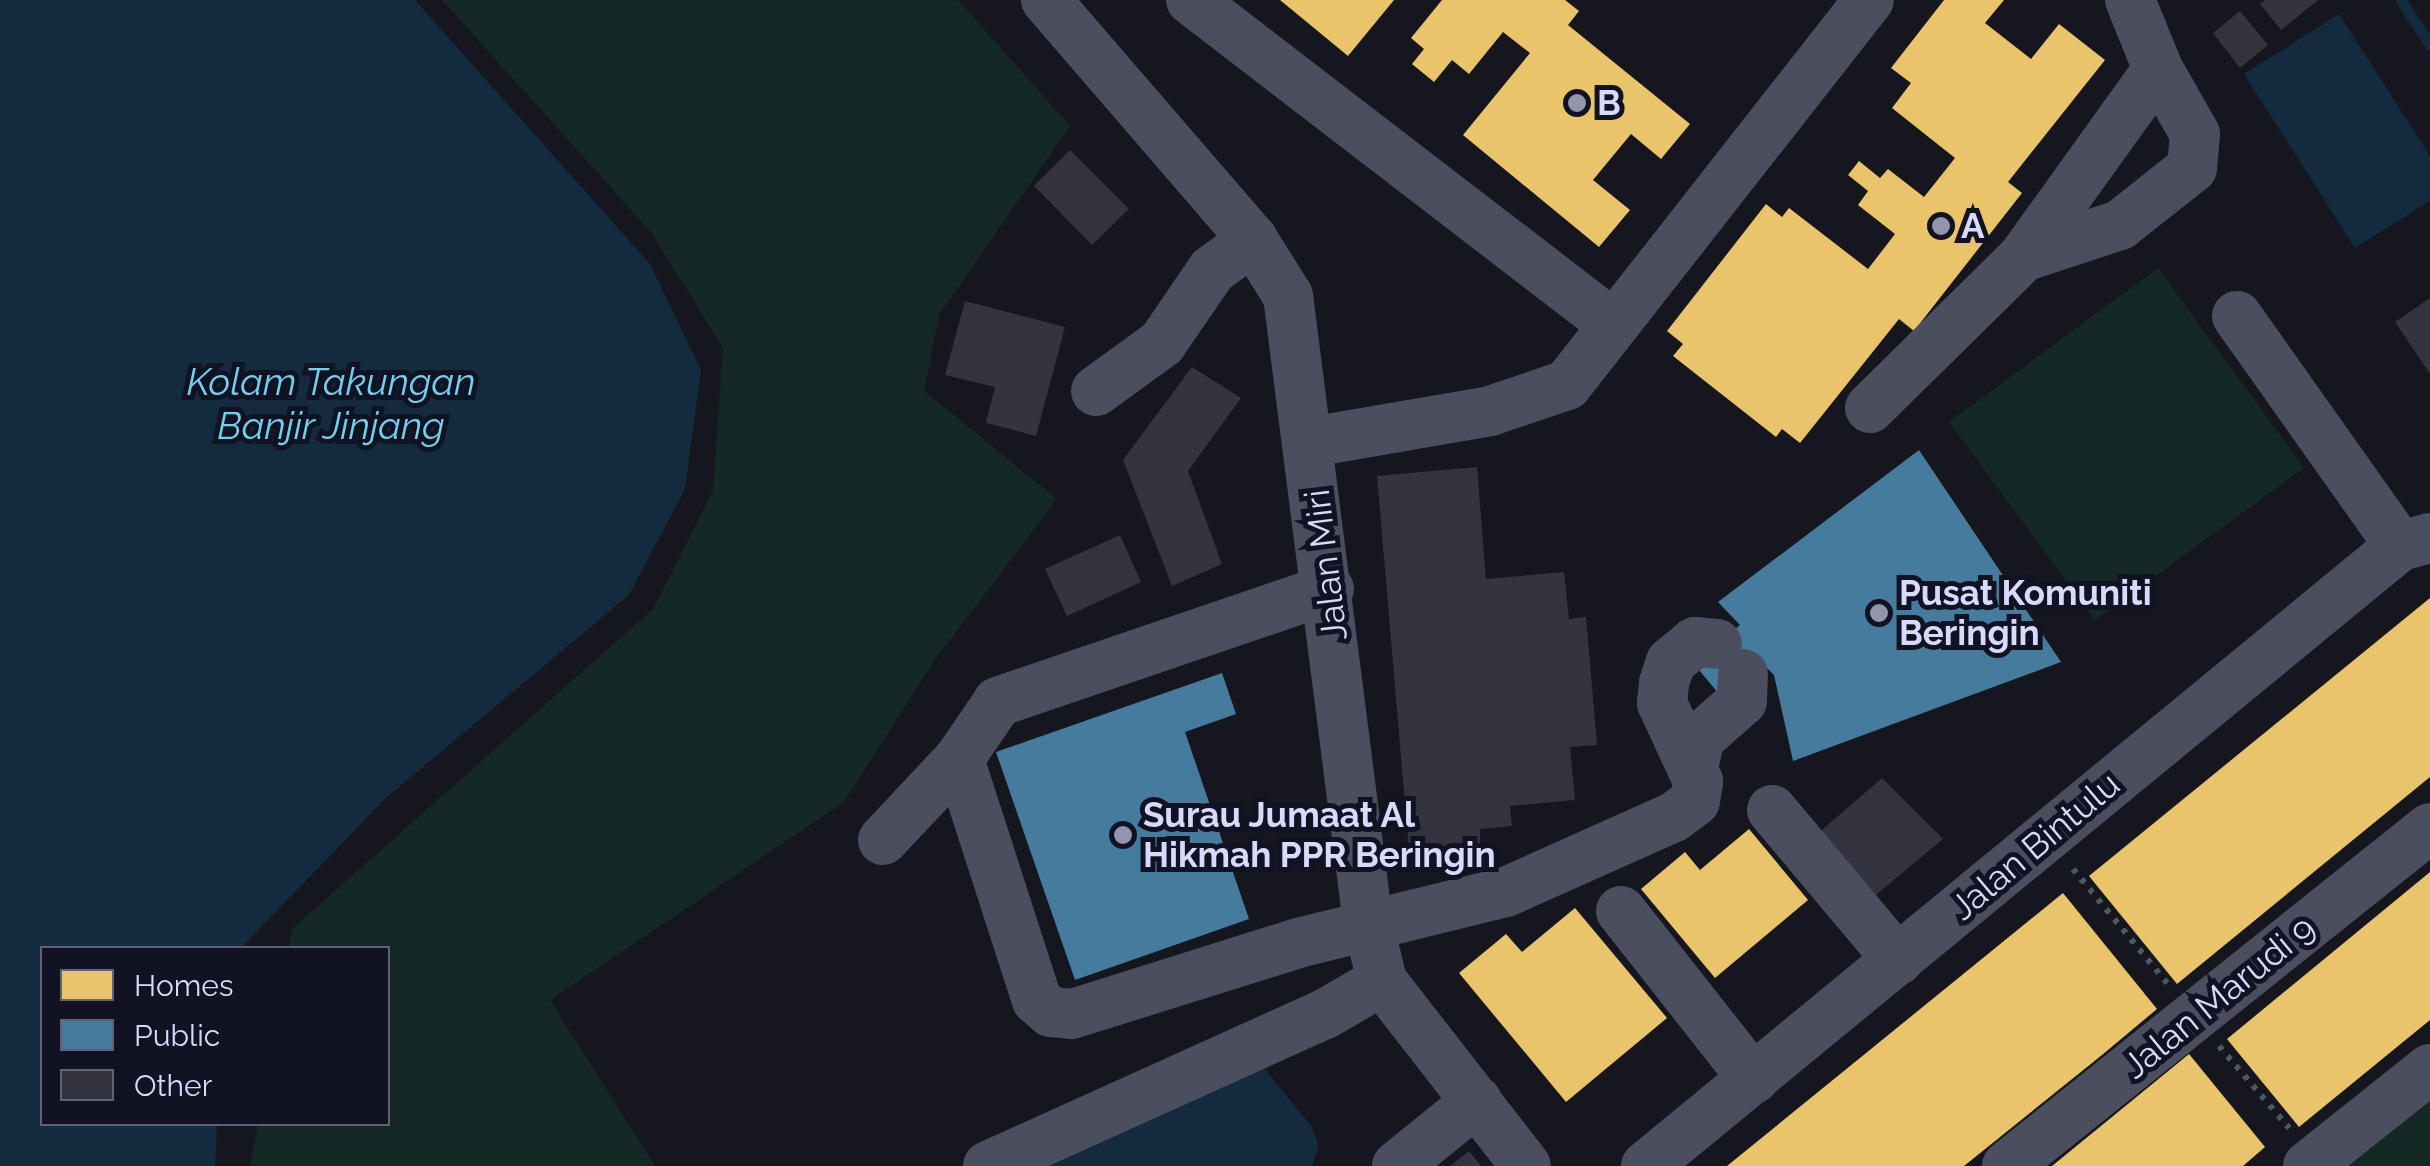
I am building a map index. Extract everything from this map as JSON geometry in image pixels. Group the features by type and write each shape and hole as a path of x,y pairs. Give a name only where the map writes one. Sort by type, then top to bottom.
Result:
{"street":[{"name":"Jalan Miri","path":"1046,0 1253,240 1288,296 1311,442 1368,924 1382,982 1526,1166"},
{"path":"1191,0 1614,325"},
{"path":"1311,442 1490,411 1567,386 1869,0"},
{"path":"2023,258 2120,225 2192,168 2195,134 2158,69 2130,0"},
{"path":"1870,408 2023,258 2158,69"},
{"path":"1096,392 1162,343 1212,270 1253,240"},
{"path":"2237,316 2415,542"},
{"name":"Jalan Bintulu","path":"1646,1166 2415,542"},
{"path":"883,840 958,759 998,702 1329,589"},
{"path":"958,759 1036,1000 1051,1012 1072,1014 1368,924 1506,892 1674,818 1695,801 1694,763 1700,738 1742,701 1730,659 1696,642 1671,662 1662,703 1694,763"},
{"path":"1772,810 1898,960"},
{"name":"Jalan Marudi 9","path":"2007,1166 2430,828"},
{"path":"1620,910 1752,1078"},
{"path":"988,1166 1325,1014 1382,982"},
{"path":"2308,1166 2430,1069"},
{"path":"1398,1166 1477,1101"}],"green space":[{"path":"442,0 958,0 1070,126 939,315 924,391 1057,499 934,661 844,802 550,1000 655,1166 250,1166 258,1126 390,1126 390,946 289,946 292,929 653,609 713,491 723,348 651,232"},
{"path":"2158,268 2304,468 2095,620 1949,422"},
{"path":"2430,1092 2430,1166 2336,1166"}],"water":[{"name":"Kolam Takungan Banjir Jinjang","path":"0,0 415,0 650,264 701,370 685,489 629,595 387,797 243,946 40,946 40,1126 217,1126 215,1166 0,1166"},
{"path":"2339,14 2430,156 2430,201 2355,248 2244,74"},
{"path":"1259,1062 1312,1127 1319,1146 1312,1166 1026,1166"}],"building: Homes":[{"path":"1280,0 1394,0 1348,56"},
{"name":"B","path":"1442,0 1565,0 1579,11 1568,25 1690,124 1661,159 1631,134 1593,180 1630,210 1599,247 1463,135 1530,53 1503,32 1469,74 1452,60 1434,82 1412,64 1424,49 1411,38"},
{"name":"A","path":"1944,0 2004,0 1985,23 2031,59 2059,24 2105,60 2008,182 2022,193 1914,331 1899,319 1800,443 1782,429 1776,437 1673,356 1683,344 1667,331 1766,204 1782,217 1789,208 1868,269 1895,234 1858,205 1868,191 1848,175 1859,161 1880,178 1888,169 1924,197 1955,158 1892,108 1911,83 1891,68"},
{"path":"2430,598 2430,777 2177,984 2089,876"},
{"path":"1749,829 1808,900 1715,978 1641,889 1685,852 1700,870"},
{"path":"2430,872 2430,1020 2299,1127 2227,1039"},
{"path":"2063,893 2157,1009 2102,1055 1964,1166 1727,1166"},
{"path":"1575,908 1667,1018 1566,1102 1459,973 1506,934 1522,952"},
{"path":"2189,1054 2265,1147 2243,1166 2052,1166"}],"building: Public":[{"name":"Pusat Komuniti Beringin","path":"1919,450 2061,662 1793,761 1774,675 1759,660 1719,694 1694,664 1740,625 1718,602"},
{"name":"Surau Jumaat Al Hikmah PPR Beringin","path":"1222,673 1236,714 1185,732 1249,919 1075,980 996,752"}],"building: Other":[{"path":"2265,0 2318,0 2281,30 2260,4"},
{"path":"2240,11 2268,45 2240,68 2213,33"},
{"path":"1070,150 1129,209 1092,245 1034,186"},
{"path":"2430,298 2430,374 2395,322"},
{"path":"965,301 1065,327 1036,436 986,423 995,387 945,375"},
{"path":"1192,367 1241,398 1188,471 1222,564 1172,586 1123,460"},
{"path":"1477,467 1486,579 1564,572 1569,619 1586,617 1597,745 1570,747 1575,800 1510,806 1512,826 1480,829 1480,843 1409,850 1377,476"},
{"path":"1120,535 1141,582 1067,616 1045,569"},
{"path":"1882,778 1943,839 1876,895 1815,836"},
{"path":"1469,1151 1481,1166 1450,1166"}],"waterway":[{"path":"2401,0 2430,45"}],"place":[{"name":"B","path":"1577,103"},
{"name":"A","path":"1941,226"},
{"name":"Pusat Komuniti Beringin","path":"1879,613"},
{"name":"Surau Jumaat Al Hikmah PPR Beringin","path":"1123,835"}]}
